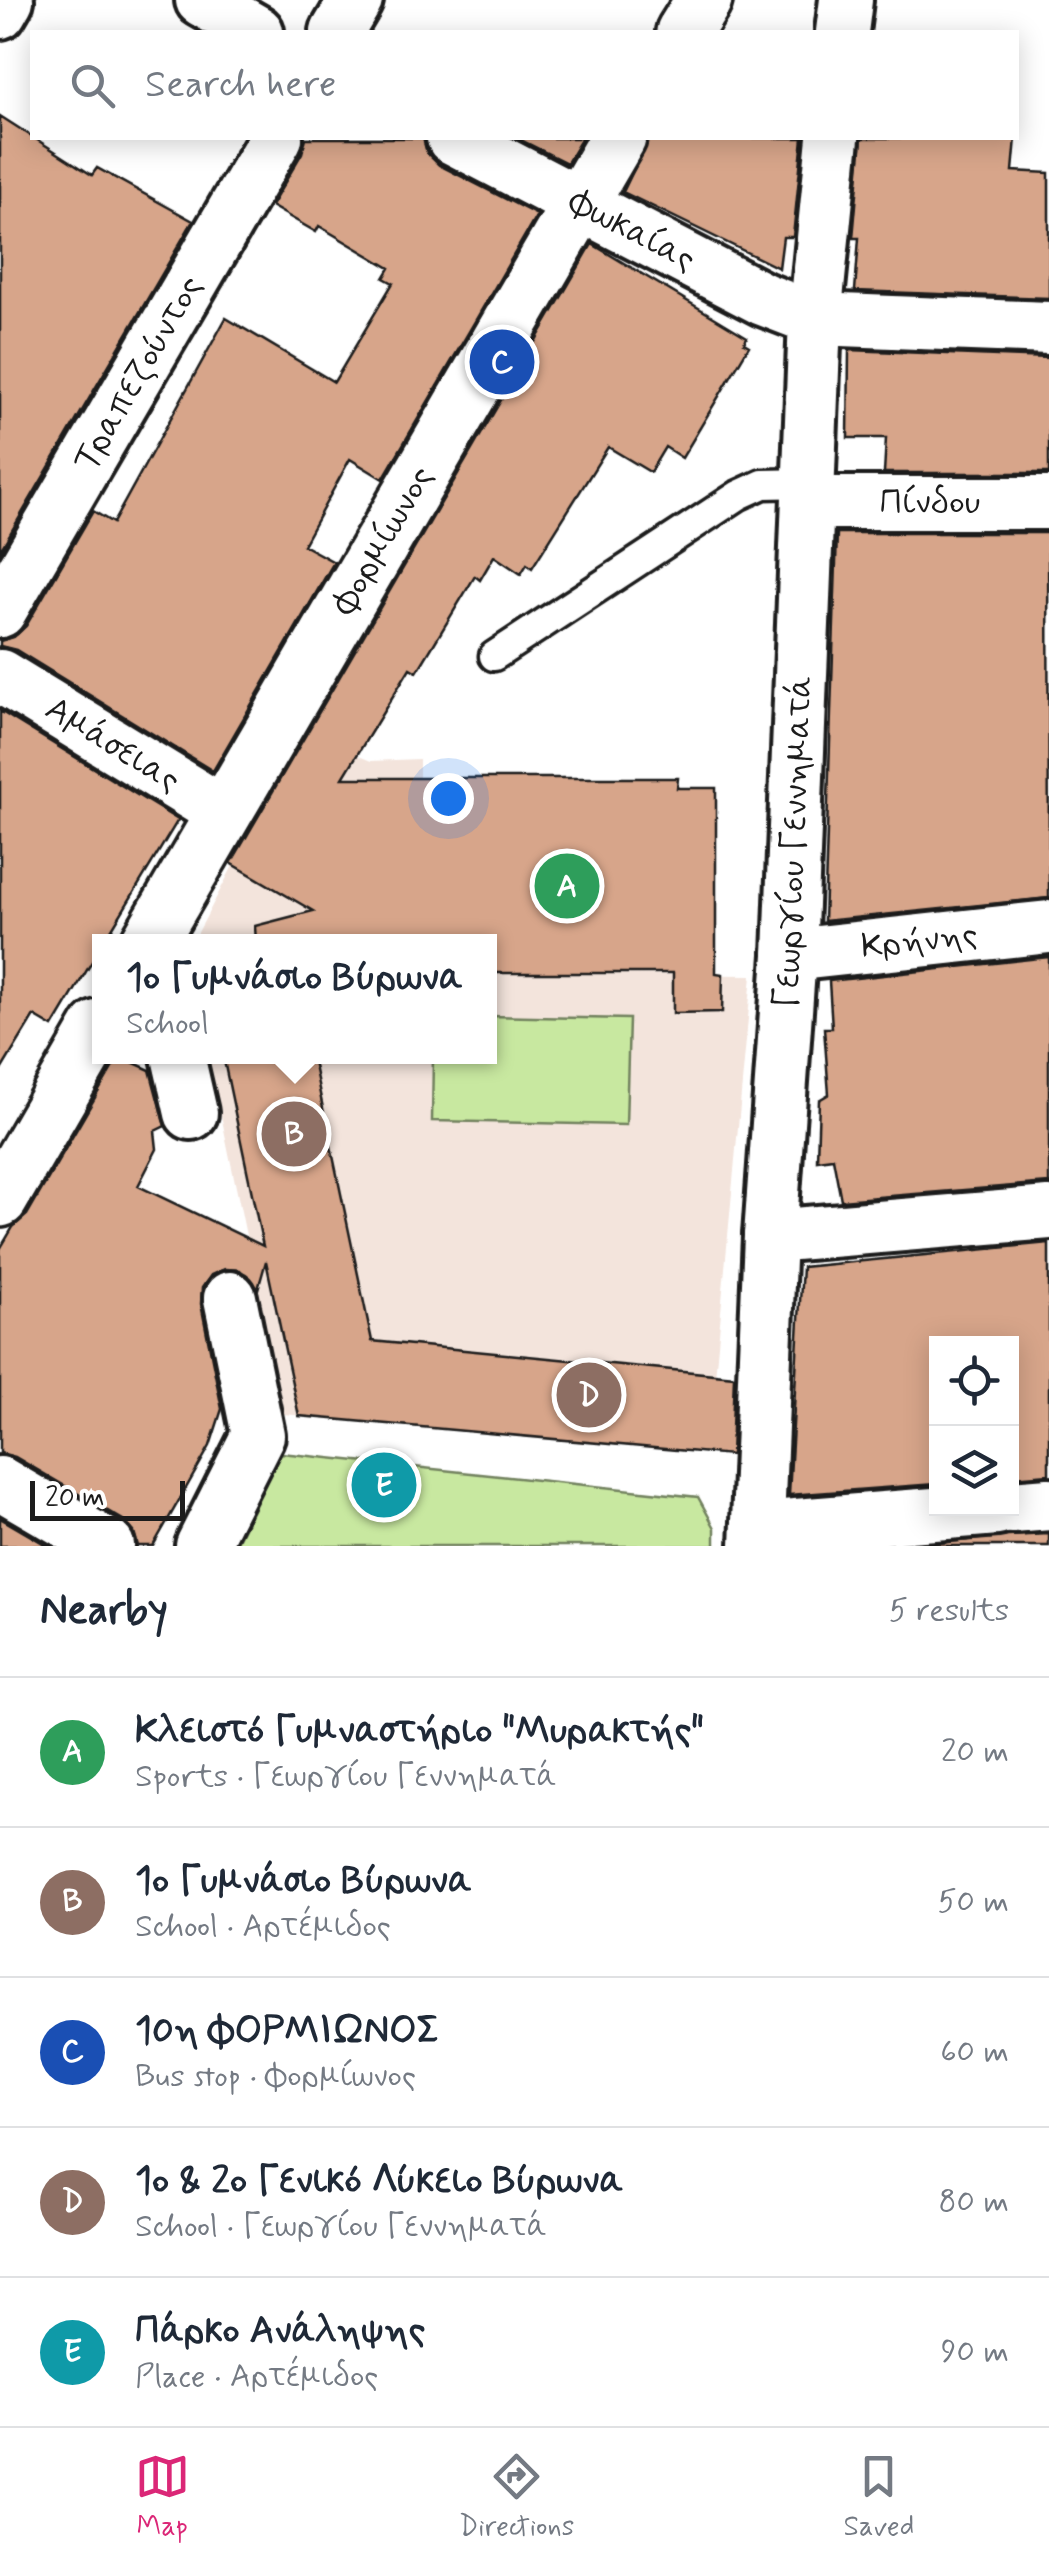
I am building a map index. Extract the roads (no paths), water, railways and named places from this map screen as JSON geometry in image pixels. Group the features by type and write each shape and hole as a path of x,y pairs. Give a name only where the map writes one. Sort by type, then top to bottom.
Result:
{"street":[{"path":"0,12 7,0"},
{"path":"202,0 254,30"},
{"path":"338,30 356,0"},
{"path":"685,30 704,0"},
{"path":"842,30 846,0"},
{"name":"Τραπεζούντος","path":"0,611 275,140"},
{"name":"Φωκαίας","path":"458,140 762,299 816,318 1049,328"},
{"name":"Φορμίωνος","path":"154,934 617,140"},
{"name":"Γεωργίου Γεννηματά","path":"757,1537 770,1236 790,955 816,318 832,140"},
{"name":"Πίνδου","path":"810,493 1049,503"},
{"name":"Αμάσειας","path":"0,676 224,813"},
{"name":"Κρήνης","path":"790,955 1049,928"},
{"path":"0,1199 92,1040"},
{"path":"180,1064 191,1113"},
{"path":"770,1236 1049,1213"},
{"path":"202,1546 258,1435 230,1298"},
{"path":"0,1483 108,1546"},
{"path":"1019,1506 1049,1504"},
{"path":"757,1537 931,1516"}],"lane":[{"path":"494,656 739,495 763,484 810,493"}],"place":[{"name":"10η ΦΟΡΜΙΩΝΟΣ","path":"502,362"},
{"name":"Κλειστό Γυμναστήριο \"Μυρακτής\"","path":"567,886"},
{"name":"1ο Γυμνάσιο Βύρωνα","path":"294,1134"},
{"name":"1ο & 2ο Γενικό Λύκειο Βύρωνα","path":"589,1395"},
{"name":"Πάρκο Ανάληψης","path":"384,1485"}]}
